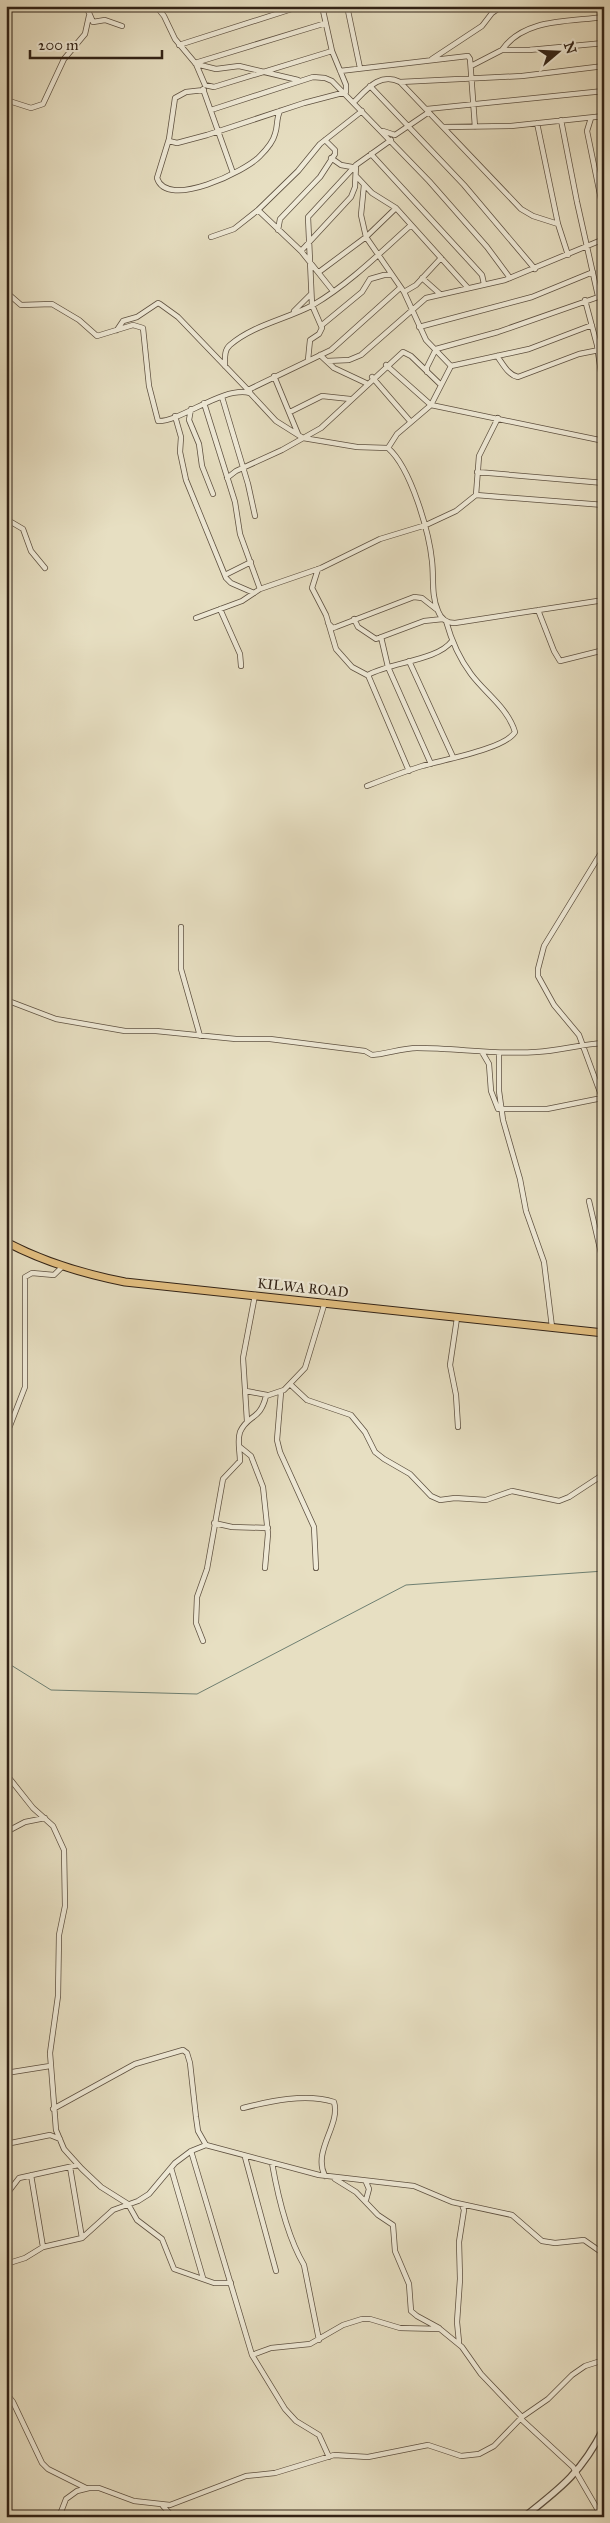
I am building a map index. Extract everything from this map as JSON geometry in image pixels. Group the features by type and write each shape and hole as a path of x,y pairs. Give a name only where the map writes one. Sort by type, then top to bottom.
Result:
{"highway":[{"name":"KILWA ROAD","path":"6,1242 63,1266 125,1282 604,1333"}],"street":[{"path":"86,6 93,22 105,20 122,26"},
{"path":"156,6 164,16 170,32 195,63 205,85 214,87 332,51"},
{"path":"179,45 301,6"},
{"path":"322,6 332,51 346,85 346,92"},
{"path":"347,6 360,68"},
{"path":"432,59 482,26 492,13 502,6"},
{"path":"6,100 31,108 43,104 64,59 86,34 89,16"},
{"path":"471,66 502,50 510,40 524,30 604,17"},
{"path":"195,63 326,23"},
{"path":"502,50 529,50 604,43"},
{"path":"340,71 468,56 470,58 475,105 474,127"},
{"path":"195,63 216,69 234,66 299,80"},
{"path":"354,102 370,86 386,78 400,82 471,77 522,76 604,66"},
{"path":"211,110 299,80 312,77 325,78 346,92 391,140 487,247 510,278"},
{"path":"203,80 204,90 233,173"},
{"path":"400,82 521,209 532,216 558,224"},
{"path":"370,86 464,185 535,269"},
{"path":"204,90 186,92 174,98 168,141 158,178 161,185 166,189 190,190 233,173 255,161 267,148 275,134 277,117 280,111"},
{"path":"382,131 395,134 410,126 428,110 604,91"},
{"path":"168,141 178,143 346,92"},
{"path":"212,236 234,229 258,210 298,171 325,140 362,111"},
{"path":"444,128 537,123 604,116"},
{"path":"591,118 587,131 604,214"},
{"path":"436,348 498,332 601,295 593,272 589,246 577,202 561,120"},
{"path":"537,123 558,224 568,255"},
{"path":"278,230 280,219 320,177 331,158 335,150 325,140"},
{"path":"322,325 312,305 309,261 309,214 346,177 354,166 391,140"},
{"path":"371,154 482,275 484,284"},
{"path":"331,158 341,165 354,166"},
{"path":"301,251 351,197 355,188 356,176 354,166"},
{"path":"356,176 372,193 396,208 468,288"},
{"path":"364,184 364,205 361,215 366,238 404,292 426,340 436,348 451,366"},
{"path":"318,272 366,238 396,208"},
{"path":"258,210 301,251 333,291"},
{"path":"225,366 225,353 229,345 294,312 312,305 333,291 379,254 411,225"},
{"path":"327,360 349,360 361,355 426,298 510,278 604,239"},
{"path":"404,292 422,278 441,258"},
{"path":"419,327 525,299 593,272"},
{"path":"308,360 309,344 319,334 322,325 362,292 370,279 392,275"},
{"path":"422,278 440,294"},
{"path":"6,292 21,305 54,305 79,320 97,336 133,325 143,329 149,386 157,420 161,422 204,403 249,391 274,376 331,350 400,288"},
{"path":"294,312 311,294"},
{"path":"584,300 598,350 604,393"},
{"path":"117,330 123,321 137,317 158,303 178,317 276,420 300,436 357,447 388,448"},
{"path":"388,448 397,434 410,421 431,405 440,384 451,366 529,349 592,325"},
{"path":"427,372 427,367 436,348"},
{"path":"497,356 505,368 518,377 580,354 598,350"},
{"path":"227,478 300,436 321,428 386,365 403,352 440,384"},
{"path":"320,355 334,368 342,370 347,376 366,384"},
{"path":"386,365 431,405 604,442"},
{"path":"274,376 300,436"},
{"path":"372,378 410,421"},
{"path":"290,412 322,396 350,399"},
{"path":"222,397 255,516"},
{"path":"204,403 237,512 240,534 260,589"},
{"path":"191,408 189,420 199,444 202,466 213,494"},
{"path":"175,416 181,437 180,452 186,480 225,575 230,583 254,593"},
{"path":"476,495 479,456 498,418"},
{"path":"388,448 406,473 426,525 437,610"},
{"path":"477,472 604,483"},
{"path":"196,618 242,601 260,589 318,569 380,539 426,525 456,511 476,495 604,505"},
{"path":"6,519 23,529 31,551 44,568"},
{"path":"225,575 251,562"},
{"path":"318,569 312,588 327,622 336,649 352,668 368,675 408,771"},
{"path":"327,622 334,628 414,597 422,598 437,610 444,620 452,641 471,674 506,714 515,732 509,739 497,744 408,771 367,786"},
{"path":"354,619 358,627 366,631 373,638 381,637 424,621 444,620 455,623 604,600"},
{"path":"220,609 240,654 241,666"},
{"path":"538,610 554,651 560,661 604,650"},
{"path":"381,637 388,667 431,764"},
{"path":"368,675 445,648 452,641"},
{"path":"409,661 453,757"},
{"path":"500,1109 547,1109 603,1099 574,1026 554,1005 538,976 538,962 544,946 604,848"},
{"path":"181,927 182,969 200,1036"},
{"path":"6,1000 56,1019 125,1031 270,1038 365,1051 372,1055 415,1048 499,1053 537,1052 582,1044 604,1043"},
{"path":"482,1052 489,1064 491,1090 520,1178 526,1211 544,1262 552,1327"},
{"path":"499,1053 500,1109 506,1134"},
{"path":"589,1201 604,1266"},
{"path":"6,1436 25,1387 25,1277 32,1273 56,1275 63,1266"},
{"path":"248,1421 243,1358 255,1295"},
{"path":"246,1391 267,1395 281,1392 291,1385 305,1368 325,1302"},
{"path":"457,1318 450,1365 456,1395 458,1427"},
{"path":"291,1385 307,1400 351,1416 365,1432 377,1454 410,1474 431,1496 440,1500 455,1498 486,1500 512,1491 559,1501 569,1497 604,1474"},
{"path":"281,1392 277,1440 280,1452 314,1527 316,1568"},
{"path":"203,1641 196,1623 196,1608 199,1590 207,1569 223,1479 226,1473 238,1464 240,1433 248,1421 262,1411 267,1395"},
{"path":"240,1447 250,1455 262,1485 269,1543 265,1552 266,1568"},
{"path":"214,1523 232,1527 268,1528"},
{"path":"6,1774 26,1800 55,1830 64,1850 62,1872 65,1888 64,1912 59,1934 59,1985 50,2066 53,2109 64,2149 101,2187 128,2204 137,2220 162,2239 174,2268 214,2283 230,2283"},
{"path":"6,1832 25,1822 45,1818"},
{"path":"53,2109 135,2064 183,2050 187,2053 190,2063 198,2130 206,2146"},
{"path":"6,2073 50,2066"},
{"path":"243,2108 283,2100 334,2102 334,2113 320,2161 325,2176"},
{"path":"6,2144 50,2135 60,2139"},
{"path":"6,2264 25,2258 43,2247 82,2238 113,2210 149,2194 171,2168 190,2151 206,2146 334,2178 414,2186 462,2204 515,2217 535,2237 542,2241 555,2243 584,2240 604,2254"},
{"path":"190,2151 252,2355 285,2409 296,2421 319,2435 328,2457"},
{"path":"245,2157 276,2271"},
{"path":"272,2163 290,2233 304,2265 319,2340"},
{"path":"6,2195 16,2180 78,2165"},
{"path":"70,2167 82,2238"},
{"path":"171,2168 202,2278"},
{"path":"31,2175 43,2247"},
{"path":"334,2178 366,2200 378,2216 394,2227 394,2247 407,2277 413,2313 459,2343 481,2374 521,2418 573,2467 602,2517"},
{"path":"366,2182 369,2189 366,2200"},
{"path":"459,2343 457,2322 460,2279 459,2236 464,2210 462,2204"},
{"path":"252,2355 271,2348 298,2347 319,2340 343,2325 362,2319 370,2319 400,2328 440,2329"},
{"path":"59,2517 66,2499 77,2491 86,2488 99,2488 134,2501 163,2506 179,2503 246,2476 275,2473 328,2457 368,2457 428,2445 469,2456 494,2446 521,2418 548,2399 572,2375 585,2366 604,2360"},
{"path":"6,2393 13,2402 42,2464 48,2469 86,2488"},
{"path":"524,2517 582,2466 603,2432"},
{"path":"163,2506 173,2517"}],"waterway":[{"path":"6,1662 51,1690 197,1694 406,1585 604,1571"}]}
